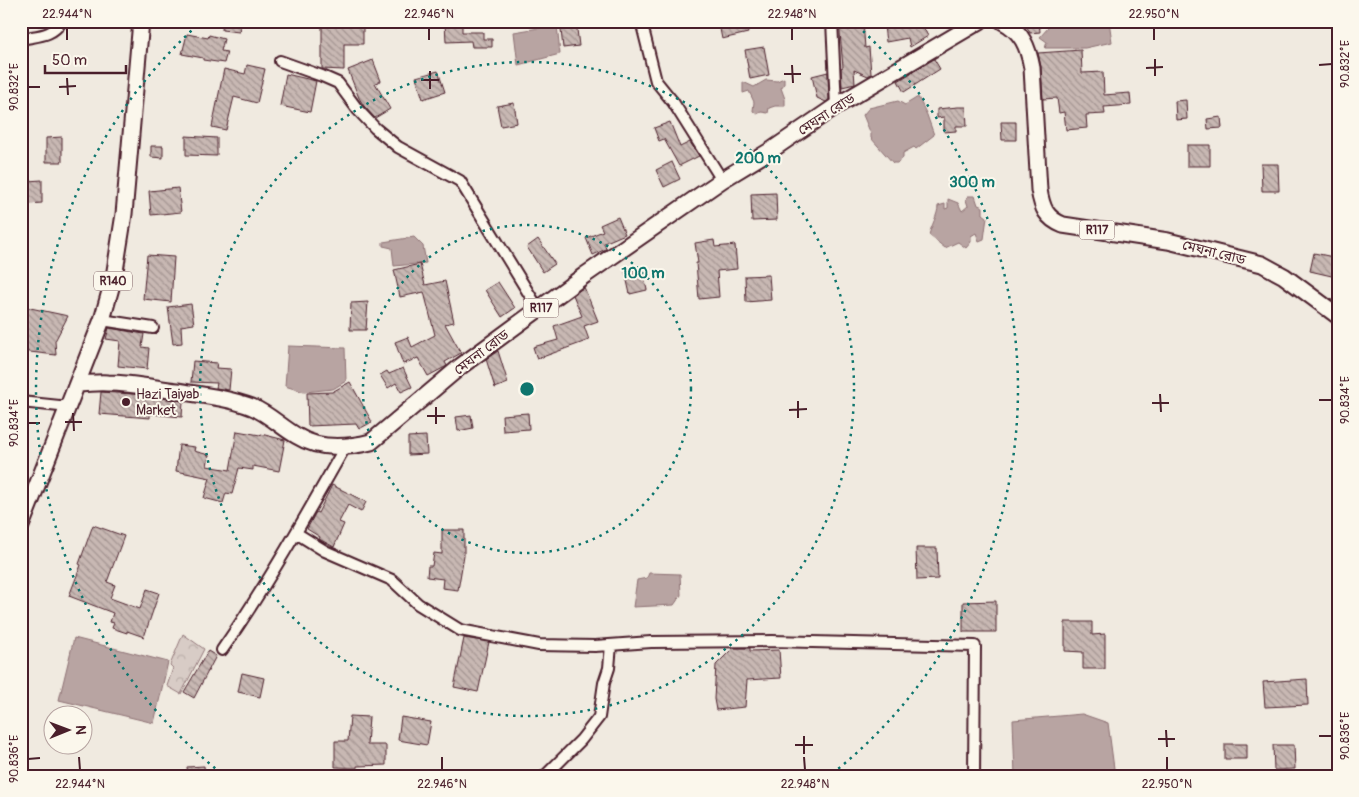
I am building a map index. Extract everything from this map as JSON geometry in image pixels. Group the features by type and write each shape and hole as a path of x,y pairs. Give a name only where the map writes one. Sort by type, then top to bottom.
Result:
{"main road":[{"name":"R140","path":"21,526 102,320 114,278 124,214 141,21"},
{"name":"মেঘনা রোড","path":"78,384 109,382 203,395 252,407 271,417 296,436 309,442 327,446 358,446 371,442 461,366 722,180 773,150 836,106 980,21"},
{"name":"মেঘনা রোড","path":"1002,21 1012,26 1019,33 1030,56 1039,190 1042,205 1047,216 1054,222 1063,225 1168,241 1262,264 1284,276 1338,316"}],"street":[{"path":"21,39 47,35 56,30 62,21"},
{"path":"641,21 656,80 673,102 722,180"},
{"path":"832,21 836,106"},
{"path":"280,60 338,83 358,110 375,128 398,147 460,181 539,310"},
{"path":"102,320 153,328"},
{"path":"21,402 69,406"},
{"path":"222,650 296,533 345,446"},
{"path":"296,533 326,551 392,580 418,604 460,630 539,645 611,646 651,642 772,641 975,646 974,776"},
{"path":"545,776 581,740 600,717 611,646"}],"green space":[{"path":"183,634 204,649 181,694 167,686 173,668 170,665"}],"shaded area":[{"path":"1047,21 1109,21 1112,42 1085,48 1045,48 1047,42 1040,37 1048,28"},
{"path":"557,25 560,54 518,65 514,32"},
{"path":"784,78 784,84 781,88 785,99 785,106 769,108 768,113 761,112 757,114 753,111 754,102 749,91 743,93 743,82 754,87 766,80 777,81"},
{"path":"918,97 934,135 916,149 914,147 903,153 903,158 897,163 893,163 871,138 863,115 869,108 898,101 905,105"},
{"path":"968,196 975,196 978,205 983,207 983,214 987,217 984,239 979,241 976,233 971,236 971,242 966,248 958,242 945,248 929,235 938,206 945,204 945,209 948,208 948,199 958,203 962,211 968,206 966,200"},
{"path":"414,237 423,246 426,263 394,266 392,248 383,246 383,242"},
{"path":"288,346 345,348 346,381 333,389 304,392 285,386"},
{"path":"649,573 680,574 681,595 674,605 633,607 637,580 647,578"},
{"path":"74,638 168,662 154,723 92,708 92,704 76,704 59,700"},
{"path":"1082,714 1108,723 1115,776 1015,776 1013,720"}],"building":[{"path":"223,21 241,21 239,32 222,30"},
{"path":"462,21 462,32 483,32 483,39 492,39 492,47 472,47 471,41 446,42 445,22"},
{"path":"560,21 576,21 579,46 563,48"},
{"path":"730,21 746,21 748,33 722,39 719,24"},
{"path":"839,21 863,21 865,48 869,47 871,74 868,76 854,70 855,84 842,87 841,68 843,67"},
{"path":"903,21 920,21 928,36 910,47 908,38 886,42 884,26 898,24"},
{"path":"1024,21 1039,21 1040,32 1030,33"},
{"path":"322,25 363,25 363,44 344,44 344,70 322,69"},
{"path":"187,34 208,38 209,35 224,39 221,51 227,52 224,63 182,54"},
{"path":"764,47 769,75 750,79 745,50"},
{"path":"1081,50 1082,73 1103,72 1104,95 1130,93 1131,105 1104,107 1105,114 1086,115 1087,128 1066,130 1064,112 1059,113 1057,98 1043,99 1038,53"},
{"path":"934,59 940,69 904,92 898,81"},
{"path":"373,60 381,81 375,83 390,109 375,118 359,98 348,70"},
{"path":"247,65 265,69 257,103 234,97 226,130 212,127 224,69 245,74"},
{"path":"438,71 445,92 423,99 416,77"},
{"path":"828,72 829,100 826,102 817,98 812,76"},
{"path":"286,74 316,81 310,112 280,106"},
{"path":"1186,100 1187,119 1176,120 1175,101"},
{"path":"514,103 517,123 501,126 497,106"},
{"path":"966,107 967,126 956,126 956,131 944,132 944,117 937,118 937,109"},
{"path":"1221,117 1222,128 1208,129 1207,119"},
{"path":"670,122 680,147 690,142 699,156 679,166 664,139 659,141 654,128"},
{"path":"1001,122 1016,122 1016,140 1002,140"},
{"path":"186,136 217,138 217,156 186,155"},
{"path":"62,137 62,162 46,162 46,138"},
{"path":"1187,145 1210,145 1210,166 1187,166"},
{"path":"151,146 163,146 163,158 151,157"},
{"path":"672,162 680,179 664,187 656,170"},
{"path":"1261,164 1278,164 1279,191 1262,191"},
{"path":"42,180 42,203 28,204 27,181"},
{"path":"178,188 181,212 151,215 149,191"},
{"path":"776,193 777,220 752,221 751,194"},
{"path":"618,217 625,234 604,243 606,249 593,255 586,238 603,231 600,225"},
{"path":"538,239 555,264 543,272 527,247"},
{"path":"714,240 715,247 735,245 737,269 717,271 719,297 699,299 696,263 698,263 695,243"},
{"path":"1314,253 1338,258 1336,277 1310,271"},
{"path":"147,255 174,257 171,302 143,299"},
{"path":"420,264 425,285 445,281 454,322 445,324 461,353 445,362 447,366 428,376 418,358 403,364 395,342 408,337 412,347 435,335 424,292 400,297 394,270"},
{"path":"642,268 647,290 630,294 625,272"},
{"path":"769,275 771,300 746,302 745,276"},
{"path":"498,282 515,308 502,317 485,290"},
{"path":"584,287 598,321 584,326 589,340 537,359 533,347 558,340 554,326 582,316 573,295"},
{"path":"368,302 366,330 350,330 351,303"},
{"path":"191,304 194,324 181,326 182,343 173,344 168,307"},
{"path":"21,306 68,316 55,341 56,355 21,351"},
{"path":"109,328 144,334 142,347 149,348 147,369 118,366 120,341 106,339"},
{"path":"498,351 508,383 495,388 486,359"},
{"path":"193,361 217,363 216,368 231,369 229,390 216,388 217,383 191,382"},
{"path":"403,368 412,387 401,392 396,383 388,388 380,375 387,371 389,374"},
{"path":"350,382 372,422 359,429 356,424 308,426 307,393 332,392"},
{"name":"Hazi Taiyab Market","path":"101,392 133,394 183,401 182,417 150,414 150,418 99,414"},
{"path":"528,413 529,429 503,431 502,415"},
{"path":"471,415 473,428 458,431 456,417"},
{"path":"237,431 285,440 279,471 253,466 253,470 239,468 232,494 226,493 223,503 204,498 210,478 176,471 179,445 195,447 194,451 209,455 207,466 230,470"},
{"path":"426,436 427,454 408,455 408,437"},
{"path":"332,485 366,502 361,512 348,505 339,522 344,524 334,547 319,539 320,537 307,529 316,512 318,513"},
{"path":"93,525 124,536 107,582 115,585 110,598 140,609 147,589 159,593 144,637 112,628 114,623 110,622 113,613 69,596"},
{"path":"442,530 464,530 464,555 458,590 442,588 443,579 427,577 428,566 432,566 434,553 442,554"},
{"path":"916,548 937,548 938,579 917,580"},
{"path":"996,601 996,632 963,632 963,602"},
{"path":"1065,622 1092,622 1092,635 1105,634 1105,669 1083,669 1083,652 1065,651"},
{"path":"464,638 489,642 478,692 454,687"},
{"path":"733,648 750,648 750,651 779,650 781,678 747,680 745,707 716,710 714,699 716,665"},
{"path":"208,651 216,656 194,698 184,692"},
{"path":"242,673 264,678 260,697 238,692"},
{"path":"1307,679 1308,705 1265,707 1263,682"},
{"path":"350,716 369,717 367,745 386,745 386,765 357,766 357,768 335,767 335,741 348,741"},
{"path":"401,717 431,722 427,745 398,740"},
{"path":"1225,744 1247,744 1247,759 1225,759"},
{"path":"1273,745 1294,745 1295,769 1274,770"},
{"path":"204,766 205,776 188,776 187,767"}],"place":[{"name":"Hazi Taiyab Market","path":"126,402"}]}
